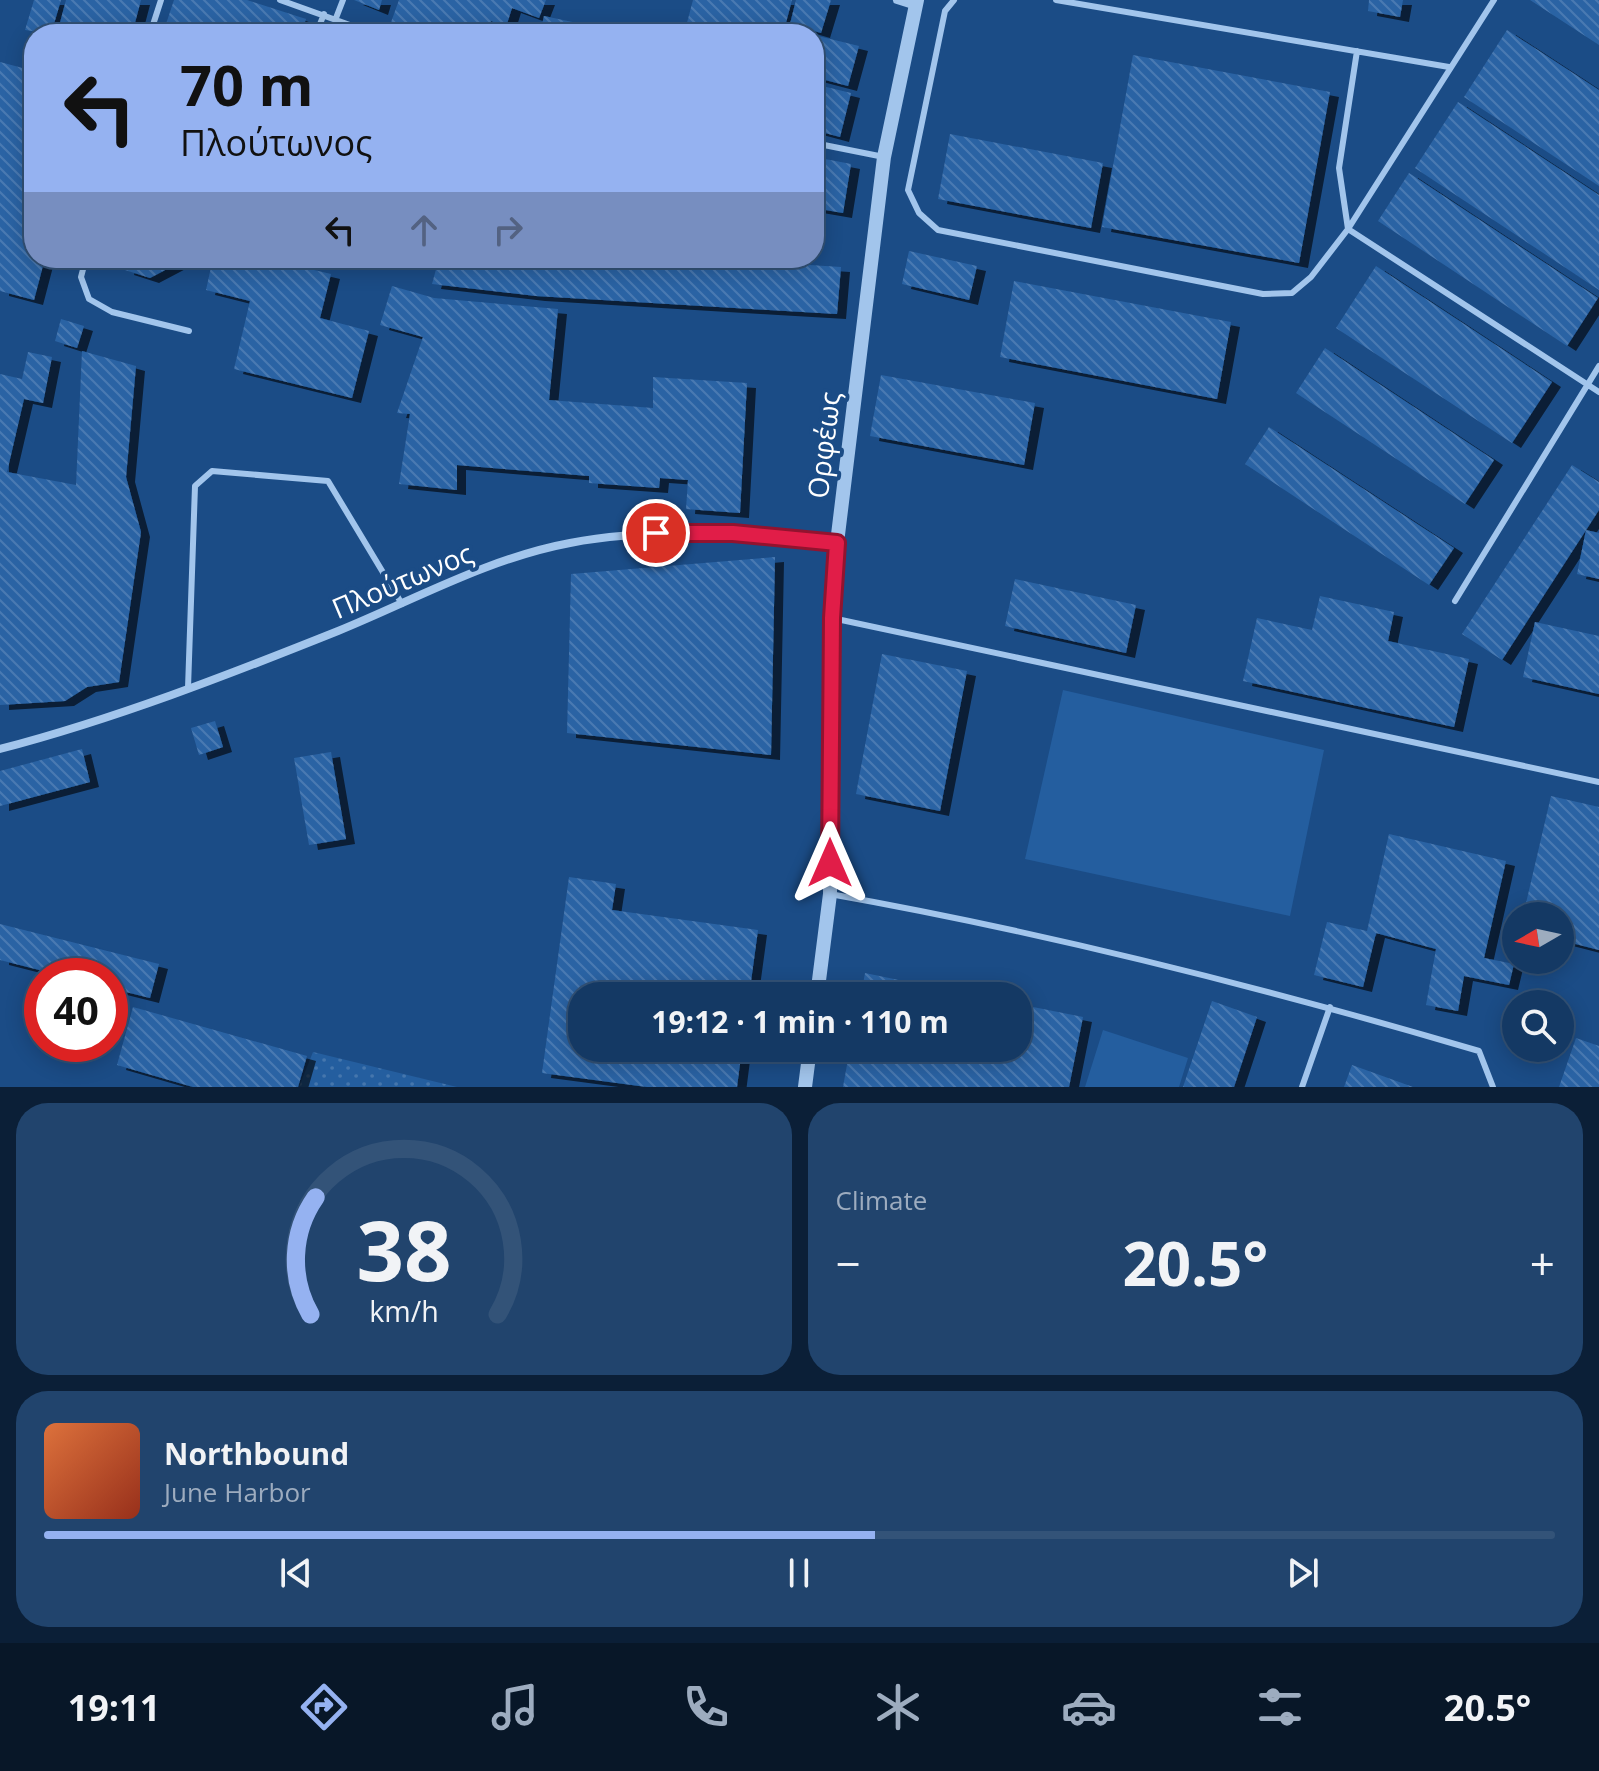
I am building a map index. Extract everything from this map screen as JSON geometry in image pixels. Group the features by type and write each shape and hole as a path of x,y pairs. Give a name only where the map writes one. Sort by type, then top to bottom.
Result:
{"street":[{"path":"897,0 916,3"},
{"name":"Ορφέως","path":"819,982 830,894 832,618 837,543 884,157 916,3"},
{"name":"Πλούτωνος","path":"0,749 134,709 525,553 626,534 733,533 837,543"},
{"path":"805,1087 808,1062"}],"lane":[{"path":"153,24 161,0"},
{"path":"280,0 351,24"},
{"path":"336,18 343,0"},
{"path":"954,0 945,11 908,190 919,213 938,230 1263,294 1292,293 1311,277 1348,229 1494,0"},
{"path":"1056,0 1449,67"},
{"path":"320,24 324,14"},
{"path":"1357,51 1339,168 1348,229 1599,392"},
{"path":"824,145 884,157"},
{"path":"83,268 81,277 89,299 112,312 189,331"},
{"path":"1455,601 1599,366"},
{"path":"188,688 195,486 212,471 328,481 402,604"},
{"path":"832,618 1599,782"},
{"path":"830,894 982,921 1330,1007 1479,1051 1493,1087"},
{"path":"1302,1087 1330,1007"}],"shaded area":[{"path":"1063,690 1324,750 1290,916 1025,859"},
{"path":"1103,1030 1188,1058 1179,1087 1085,1087"},
{"path":"313,1052 457,1087 299,1087"}],"building":[{"path":"34,0 61,0 54,24 27,24"},
{"path":"66,0 141,0 135,24 60,24"},
{"path":"174,0 247,0 306,19 304,24 166,24"},
{"path":"354,0 382,0 379,10"},
{"path":"399,0 546,0 539,18 512,8 507,24 491,21 490,24 390,24"},
{"path":"693,0 792,0 786,24 687,24"},
{"path":"796,0 831,0 824,24 790,24"},
{"path":"1369,0 1403,0 1400,17 1368,11"},
{"path":"1530,0 1599,0 1599,45"},
{"path":"544,16 582,24 542,24"},
{"path":"1507,30 1599,90 1599,186 1464,97"},
{"path":"824,37 859,46 848,86 824,80"},
{"path":"1133,55 1330,92 1299,263 1102,227"},
{"path":"0,62 24,68 24,268 42,268 34,300 0,291"},
{"path":"824,86 851,93 840,137 824,133"},
{"path":"1458,102 1599,195 1599,290 1415,168"},
{"path":"950,134 1103,163 1091,228 938,199"},
{"path":"824,159 851,164 843,213 824,210"},
{"path":"1409,173 1598,298 1567,346 1378,221"},
{"path":"909,251 977,266 969,300 902,284"},
{"path":"1376,266 1552,382 1512,443 1336,328"},
{"path":"841,267 837,314 536,296 432,284 436,268"},
{"path":"126,268 169,268 150,278"},
{"path":"211,268 306,268 331,274 320,318 369,331 352,398 234,369 250,301 206,290"},
{"path":"1014,281 1231,322 1217,399 1000,357"},
{"path":"392,286 434,298 558,309 549,400 653,408 653,377 747,383 740,513 686,509 688,480 660,478 659,488 589,483 589,476 457,465 457,490 399,484 410,414 397,413 423,337 380,325"},
{"path":"61,319 84,326 77,348 55,341"},
{"path":"1325,348 1494,460 1465,504 1296,393"},
{"path":"82,351 136,366 126,477 141,532 119,682 87,687 65,701 0,705 0,374 22,379 28,352 52,357 43,403 24,399 7,472 76,485"},
{"path":"881,375 1035,403 1024,465 870,436"},
{"path":"1269,427 1454,548 1429,585 1245,464"},
{"path":"1572,465 1599,482 1599,510 1502,660 1462,634"},
{"path":"1586,530 1599,533 1599,579 1577,574"},
{"path":"775,557 771,755 567,733 571,574"},
{"path":"1015,579 1136,605 1126,653 1005,626"},
{"path":"1320,596 1394,612 1388,641 1469,659 1454,727 1243,681 1257,618 1312,630"},
{"path":"1535,622 1599,636 1599,694 1523,677"},
{"path":"882,654 967,671 940,811 856,794"},
{"path":"215,721 223,747 199,755 191,728"},
{"path":"82,749 90,782 0,806 0,771"},
{"path":"331,752 346,839 309,845 294,758"},
{"path":"1551,796 1599,807 1599,950 1574,944 1574,902 1526,902"},
{"path":"1389,834 1506,861 1484,958 1502,962 1502,974 1512,974 1509,985 1464,976 1458,1011 1426,1005 1436,949 1376,933 1363,987 1314,975 1327,922 1367,931"},
{"path":"569,877 616,884 612,910 758,930 751,982 568,982 568,1062 740,1062 737,1087 647,1087 542,1073"},
{"path":"0,924 159,964 150,998 128,992 128,958 24,958 24,966 0,960"},
{"path":"865,973 908,982 863,982"},
{"path":"1212,1001 1257,1017 1234,1087 1183,1087"},
{"path":"133,1007 307,1056 298,1087 193,1087 117,1065 118,1062 128,1062 128,1025"},
{"path":"1032,1007 1083,1017 1069,1087 843,1087 847,1062 1032,1062"},
{"path":"1576,1038 1599,1046 1599,1087 1559,1087 1568,1062 1574,1062"},
{"path":"1352,1065 1413,1087 1344,1087"}],"route":[{"path":"656,533 733,533 837,543 832,618 830,863"}]}
